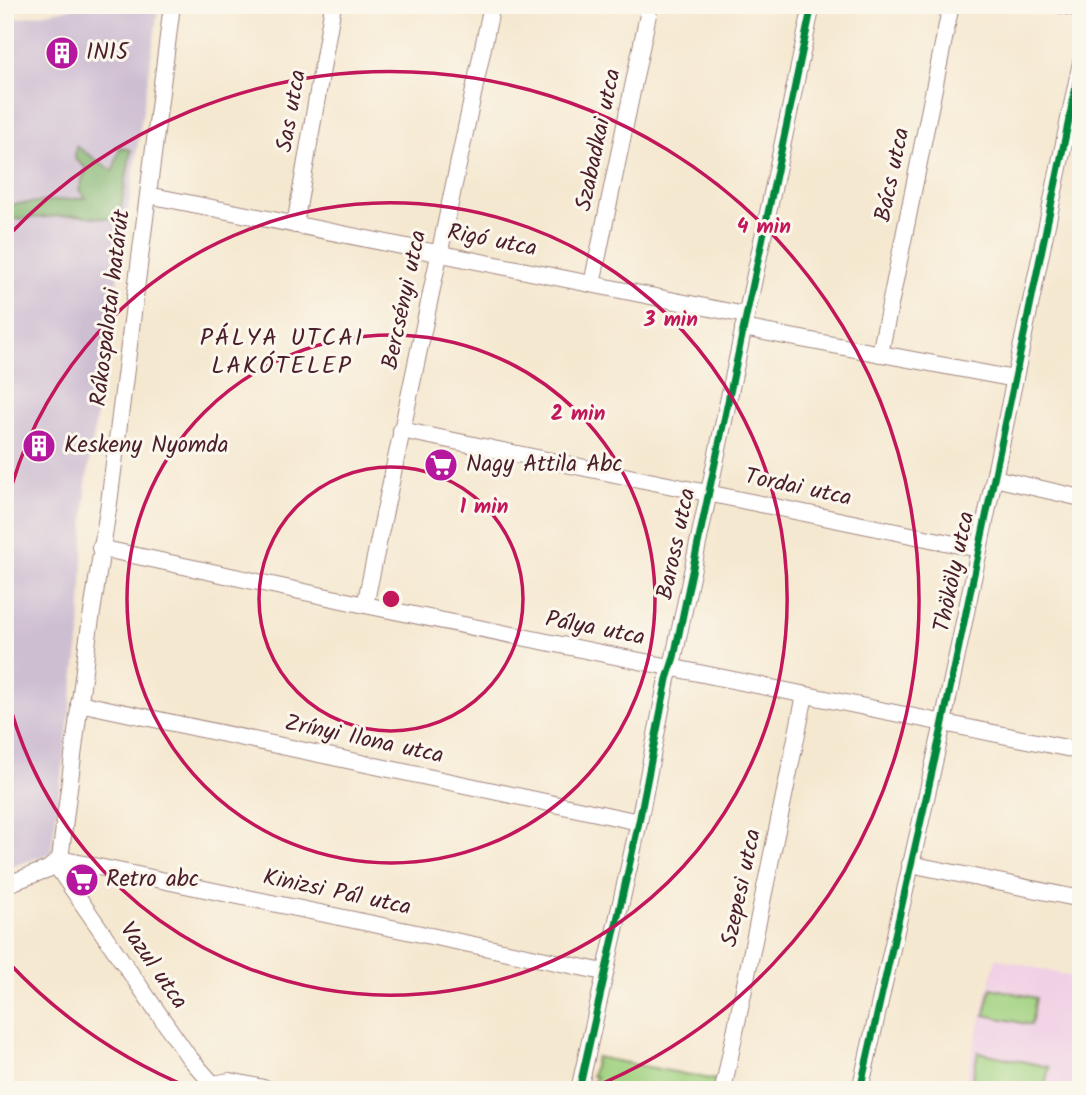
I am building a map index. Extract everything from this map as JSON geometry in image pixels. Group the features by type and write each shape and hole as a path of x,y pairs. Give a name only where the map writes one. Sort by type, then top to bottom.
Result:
{"street":[{"name":"Rákospalotai határút","path":"58,862 100,548 109,503 172,5"},
{"name":"Sas utca","path":"295,225 333,5"},
{"name":"Bercsényi utca","path":"365,605 492,5"},
{"name":"Szabadkai utca","path":"592,285 650,5"},
{"name":"Baross utca","path":"579,1090 639,822 812,5"},
{"name":"Bács utca","path":"880,354 951,5"},
{"path":"1062,5 1081,9"},
{"name":"Thököly utca","path":"860,1090 942,722 1081,62"},
{"name":"Rigó utca","path":"148,195 592,285 880,354 1015,379"},
{"name":"Tordai utca","path":"401,430 979,549"},
{"path":"994,478 1081,498"},
{"name":"Pálya utca","path":"100,548 365,605 1081,751"},
{"name":"Szepesi utca","path":"723,1090 805,695"},
{"name":"Zrínyi Ilona utca","path":"79,704 639,822"},
{"path":"5,885 58,862"},
{"name":"Kinizsi Pál utca","path":"58,862 604,972"},
{"name":"Vazul utca","path":"58,862 188,1056 215,1087"},
{"path":"910,864 1081,899"},
{"path":"215,1087 230,1081 273,1090"}],"shaded area":[{"path":"88,5 159,5 86,485 80,635 51,853 5,869 5,21"},
{"path":"996,958 1081,979 1081,1090 963,1090"}],"green space":[{"path":"76,146 113,171 120,147 131,150 119,220 75,215 5,220 5,205 86,198 79,190 86,168 75,159"},
{"path":"991,988 1036,998 1031,1025 985,1015"},
{"path":"978,1052 1049,1067 1044,1090 970,1090"},
{"path":"596,1057 716,1080 714,1090 616,1090 591,1085 596,1077 592,1076"}],"cycle path":[{"path":"579,1090 639,822 667,679 674,657 812,5"},
{"path":"860,1090 941,732 1081,62"}],"place":[{"name":"IN15","path":"62,53"},
{"name":"Keskeny Nyomda","path":"39,446"},
{"name":"Nagy Attila Abc","path":"441,465"},
{"name":"Retro abc","path":"82,880"}],"district":[{"name":"PÁLYA UTCAI LAKÓTELEP","path":"282,352"}]}
